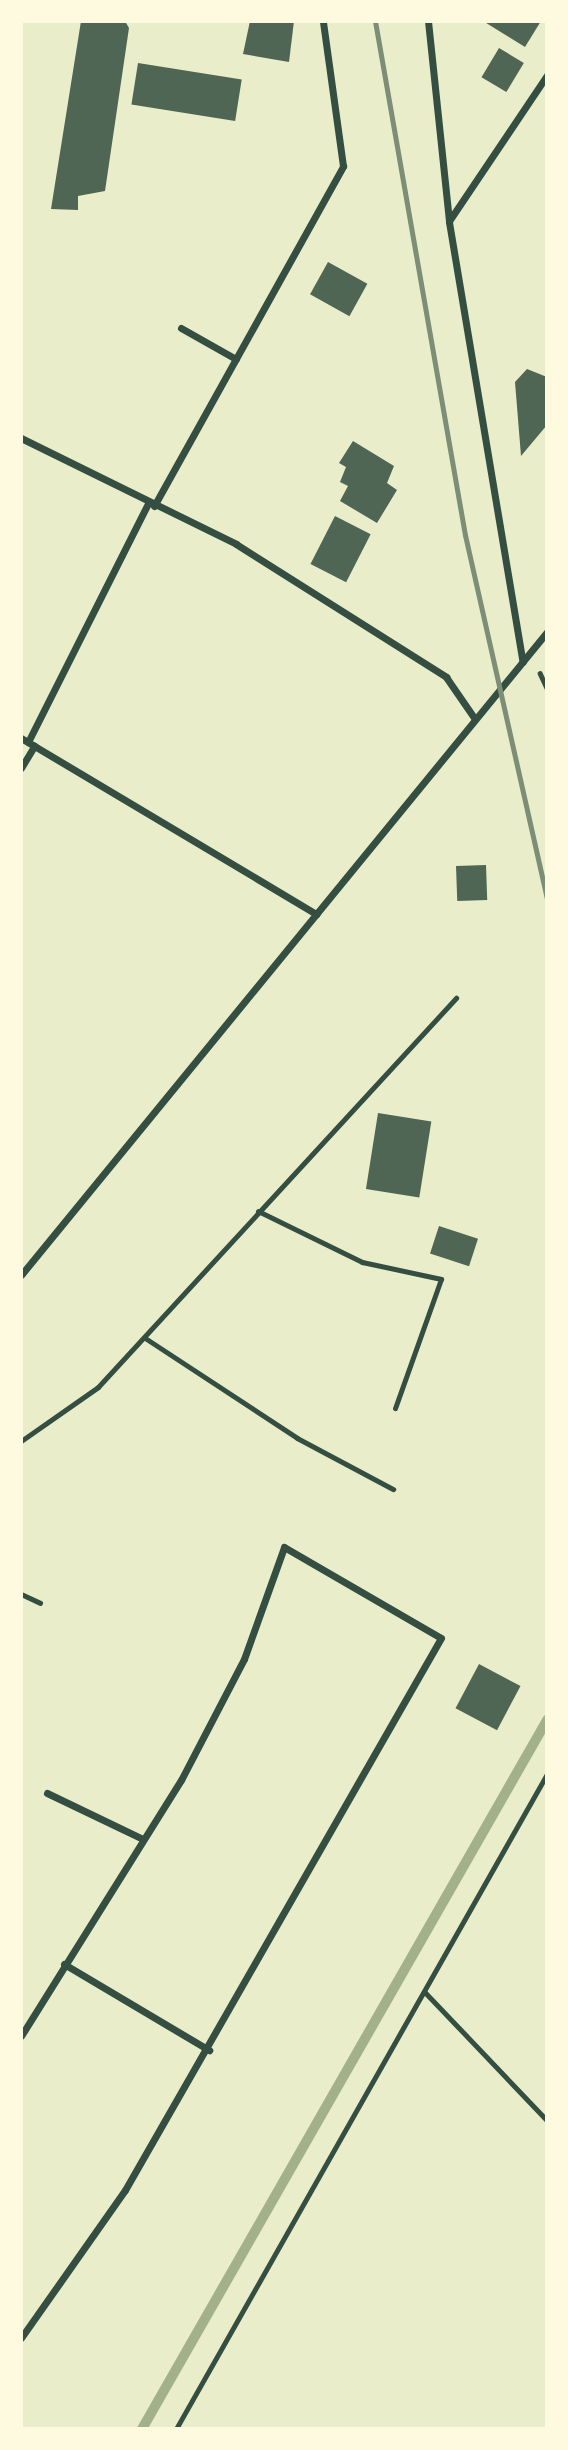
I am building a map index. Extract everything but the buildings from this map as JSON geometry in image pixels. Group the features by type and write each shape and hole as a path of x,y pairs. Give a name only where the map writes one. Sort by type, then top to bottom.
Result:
{"street":[{"path":"21,768 28,742 151,505 343,166 323,21"},
{"path":"428,21 449,222 523,662"},
{"path":"449,222 547,75"},
{"path":"181,328 236,359"},
{"path":"21,438 151,505 170,507 236,544 446,677 475,719"},
{"path":"21,1275 547,632"},
{"path":"28,742 316,914"},
{"path":"21,2036 143,1839 244,1659 284,1547 441,1638 209,2050 125,2190 21,2338"},
{"path":"47,1793 143,1839"},
{"path":"64,1964 209,2050"}],"lane":[{"path":"21,1441 98,1387 456,998"},
{"path":"258,1211 362,1262 441,1279 444,1287 395,1408"},
{"path":"145,1338 297,1438 393,1489"},
{"path":"21,1594 40,1603"}],"path":[{"path":"176,2429 547,1774"},
{"path":"425,1993 547,2120"}],"waterway":[{"path":"142,2429 547,1720"}],"railway":[{"path":"375,21 465,535 547,900"}]}
